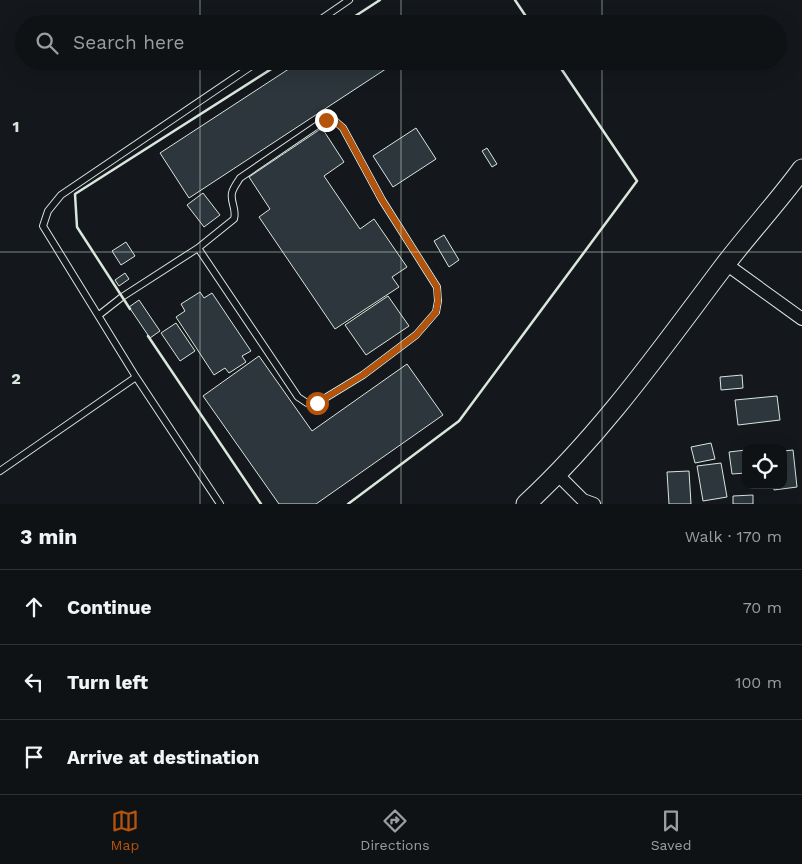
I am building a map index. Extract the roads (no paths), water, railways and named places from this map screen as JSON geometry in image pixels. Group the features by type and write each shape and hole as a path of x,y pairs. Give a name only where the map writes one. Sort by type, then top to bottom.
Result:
{"street":[{"path":"526,504 558,475 647,369 726,264 801,171"},
{"path":"726,264 802,319"},
{"path":"558,475 583,500 594,504"}],"lane":[{"path":"327,15 349,0"},
{"path":"220,504 136,378 43,226 48,212 61,195 246,70"},
{"path":"99,315 122,297 198,248 234,218 236,212 231,195 240,178 326,120 335,121 343,128 382,200 437,287 438,301 436,312 416,335 363,375 317,403 307,403 298,397 198,248"},
{"path":"0,471 136,378"}]}
